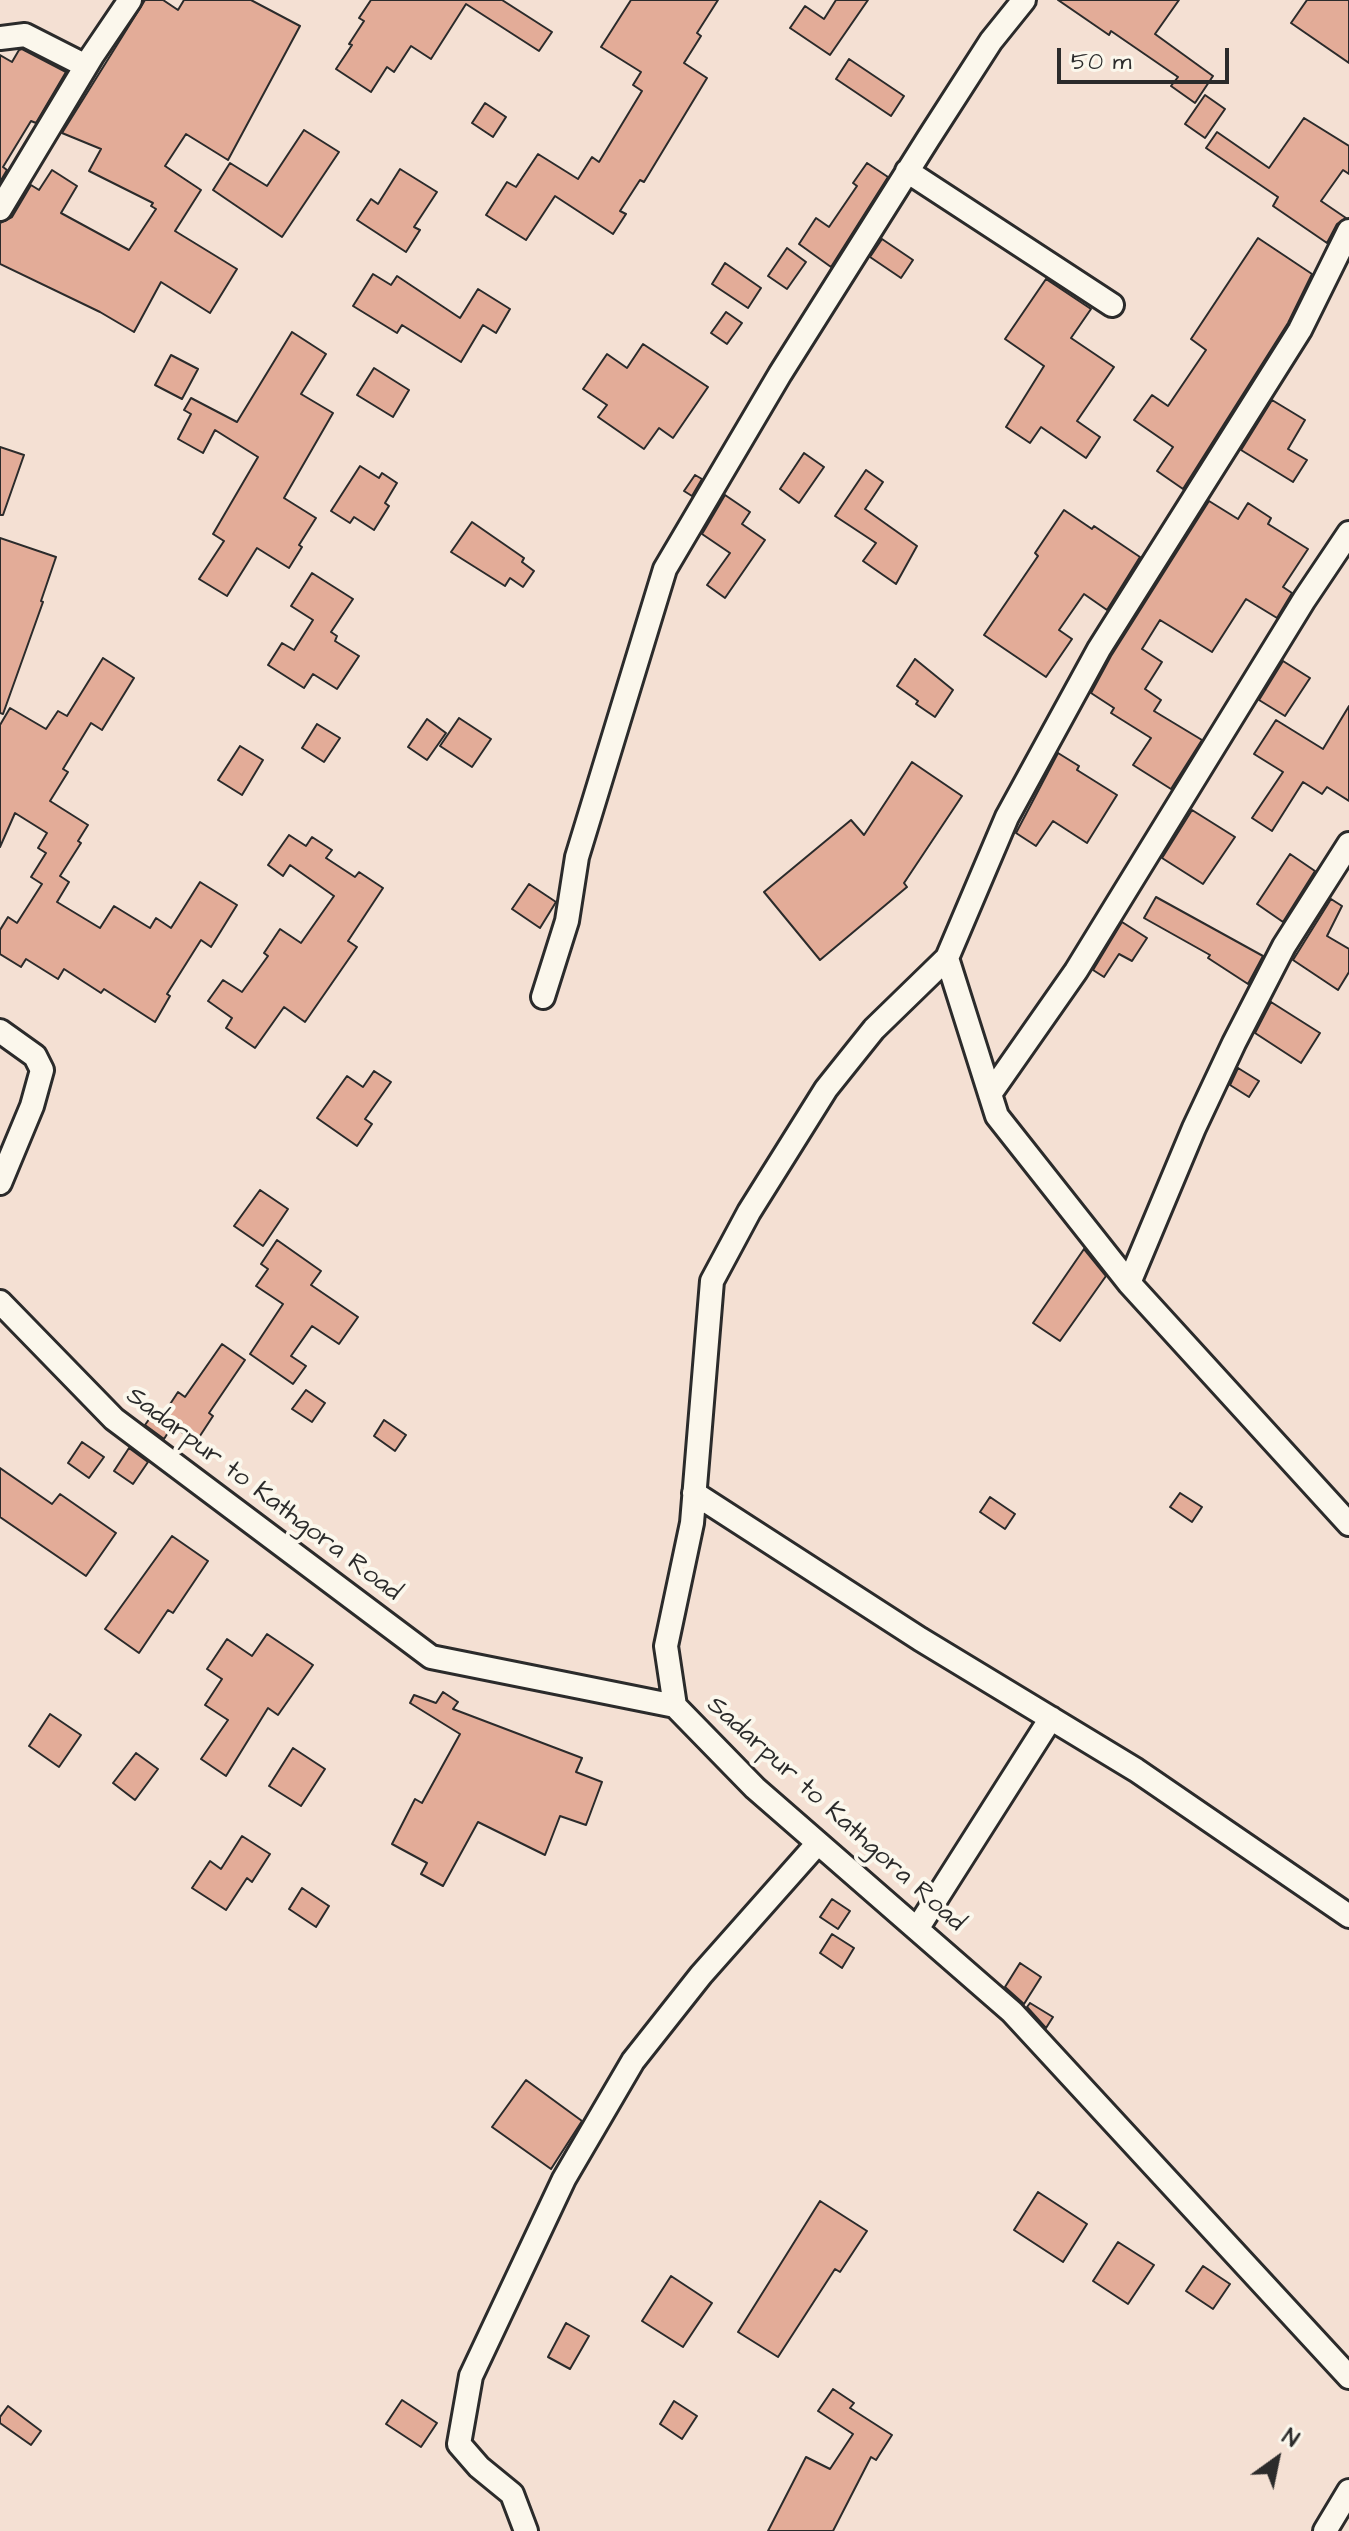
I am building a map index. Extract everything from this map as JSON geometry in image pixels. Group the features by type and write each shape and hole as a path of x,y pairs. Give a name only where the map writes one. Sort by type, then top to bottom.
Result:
{"street":[{"path":"0,209 86,66 130,0"},
{"path":"543,997 567,921 577,857 665,569 780,374 907,171 991,41 1024,0"},
{"path":"0,38 25,35 86,66"},
{"path":"907,171 1112,305"},
{"path":"675,1706 666,1646 692,1523 712,1281 749,1212 826,1089 874,1029 947,958 1007,817 1092,662 1300,330 1349,231"},
{"path":"990,1094 1076,971 1349,533"},
{"path":"1129,1283 1194,1128 1234,1043 1284,946 1349,844"},
{"path":"947,958 997,1116 1129,1283 1349,1524"},
{"path":"0,1031 35,1056 42,1070 32,1106 0,1183"},
{"name":"Sadarpur to Kathgora Road","path":"0,1302 114,1419 431,1657 675,1706 755,1788 1012,2012 1349,2377"},
{"path":"694,1493 920,1639 1136,1770 1349,1916"},
{"path":"917,1929 1051,1718"},
{"path":"526,2531 512,2494 479,2467 459,2444 471,2376 564,2179 633,2061 701,1975 818,1843"},
{"path":"1325,2531 1349,2491"}],"building":[{"path":"145,0 163,0 178,10 184,0 251,0 300,26 228,160 186,134 165,166 201,190 175,231 237,269 210,313 161,282 134,332 100,312 0,264 0,223 12,217 31,185 39,190 52,170 77,186 61,213 129,250 156,209 151,206 153,203 89,171 101,149 62,133"},
{"path":"371,0 502,0 552,32 539,51 466,4 431,59 411,46 394,72 387,67 371,92 336,69 352,45 349,44 364,21 359,18"},
{"path":"631,0 718,0 697,33 701,36 684,63 707,78 644,182 640,180 620,211 626,214 613,234 555,196 526,240 486,215 507,182 516,187 538,154 578,179 592,157 599,162 642,91 633,85 641,72 601,47"},
{"path":"836,0 868,0 830,55 790,28 805,6 824,19"},
{"path":"1058,0 1179,0 1155,34 1213,76 1195,103 1171,86 1178,77 1111,31 1109,35"},
{"path":"1307,0 1349,0 1349,63 1291,23"},
{"path":"22,49 66,72 36,123 31,121 3,167 7,170 0,182 0,55 12,62"},
{"path":"849,59 904,96 891,116 836,79"},
{"path":"1205,95 1225,109 1205,138 1185,124"},
{"path":"485,103 506,117 493,137 472,123"},
{"path":"1304,118 1349,146 1349,174 1343,170 1321,201 1346,218 1337,224 1327,243 1273,206 1278,197 1206,148 1217,132 1269,168"},
{"path":"304,130 339,152 282,237 213,190 230,163 267,186"},
{"path":"867,163 888,177 831,267 799,244 816,218 829,227 857,186 853,183"},
{"path":"400,169 437,192 414,227 420,230 406,252 357,220 371,199 378,204"},
{"path":"1258,238 1312,274 1288,323 1183,489 1157,471 1173,447 1134,420 1152,395 1168,406 1206,350 1191,339"},
{"path":"882,239 913,260 901,278 870,257"},
{"path":"787,248 806,262 787,289 768,276"},
{"path":"725,263 761,288 748,308 712,284"},
{"path":"373,274 391,285 397,276 460,318 478,289 510,309 496,333 483,325 461,362 402,325 397,333 353,306"},
{"path":"1046,279 1091,309 1071,338 1114,367 1077,421 1100,437 1086,458 1041,427 1030,443 1006,427 1044,366 1005,339"},
{"path":"726,312 742,323 727,344 711,333"},
{"path":"292,332 326,354 301,394 333,413 284,498 316,518 289,568 257,548 227,596 199,579 224,541 213,534 258,457 215,430 203,453 178,439 191,414 184,410 191,398 237,422"},
{"path":"643,344 708,387 673,438 659,428 644,449 598,417 607,405 583,389 607,354 627,368"},
{"path":"171,355 198,369 182,399 155,385"},
{"path":"374,368 409,390 393,417 357,395"},
{"path":"1272,400 1305,420 1288,449 1307,460 1293,482 1241,450"},
{"path":"0,447 24,455 3,515 0,515"},
{"path":"804,453 824,467 799,503 780,489"},
{"path":"360,466 379,478 382,473 397,483 385,503 389,506 374,530 354,517 350,523 331,511"},
{"path":"866,470 883,482 865,509 917,546 896,584 863,561 876,543 835,516"},
{"path":"695,475 702,479 692,496 684,491"},
{"path":"725,495 750,512 742,524 765,540 725,598 707,585 730,553 702,534"},
{"path":"1209,501 1238,519 1248,503 1271,518 1268,524 1308,549 1283,587 1292,593 1277,618 1246,599 1212,652 1160,620 1142,649 1162,662 1145,689 1161,700 1154,711 1202,740 1171,789 1133,765 1151,738 1111,713 1114,708 1091,693"},
{"path":"1064,510 1140,557 1107,610 1084,594 1059,630 1072,639 1046,677 984,635 1038,556 1035,553"},
{"path":"472,522 524,558 522,562 534,571 523,587 510,578 505,586 451,552"},
{"path":"0,538 56,557 3,714 0,713"},
{"path":"312,573 353,599 331,632 337,636 335,641 359,656 337,689 313,674 304,688 268,665 282,643 294,650 313,620 291,606"},
{"path":"103,658 134,678 102,730 91,723 63,769 68,772 50,801 88,825 78,841 81,843 60,876 69,882 57,902 100,928 114,906 150,928 156,918 171,928 200,882 237,905 211,947 201,940 167,994 170,996 155,1022 104,989 101,993 64,969 58,979 26,959 21,967 0,954 0,930 8,917 17,923 42,884 31,877 46,853 38,848 47,833 15,813 0,847 0,725 10,708 46,729 58,711 67,716"},
{"path":"915,659 953,690 935,717 897,686"},
{"path":"1283,661 1310,678 1285,716 1259,700"},
{"path":"1349,706 1349,801 1327,787 1322,794 1303,782 1272,831 1252,818 1283,772 1254,754 1276,720 1323,749"},
{"path":"459,718 491,739 472,767 440,746"},
{"path":"427,719 446,733 427,760 408,747"},
{"path":"317,724 340,738 324,762 302,748"},
{"path":"240,746 263,760 242,795 218,780"},
{"path":"1058,753 1079,766 1077,770 1117,795 1087,843 1053,821 1036,846 1016,833"},
{"path":"912,762 962,796 904,883 907,887 820,960 764,892 851,820 864,835"},
{"path":"1192,810 1235,837 1203,884 1162,858"},
{"path":"289,835 306,846 312,837 332,850 326,858 355,877 359,872 383,888 348,941 357,947 305,1022 284,1007 255,1048 226,1028 232,1018 208,1001 223,980 242,992 268,956 264,953 280,929 301,943 334,896 290,865 283,876 268,865"},
{"path":"1290,854 1315,871 1283,922 1257,904"},
{"path":"529,884 556,902 540,928 512,909"},
{"path":"1156,897 1263,956 1248,984 1208,958 1210,955 1144,918"},
{"path":"1331,899 1342,906 1327,936 1349,949 1349,972 1338,990 1293,960"},
{"path":"1122,922 1147,938 1132,961 1119,954 1104,977 1093,970"},
{"path":"1271,1002 1320,1033 1301,1063 1255,1033"},
{"path":"1238,1068 1259,1081 1249,1097 1230,1085"},
{"path":"374,1071 391,1082 365,1119 372,1124 357,1146 317,1118 347,1076 363,1087"},
{"path":"260,1190 288,1209 263,1246 234,1226"},
{"path":"277,1240 321,1271 311,1285 358,1317 339,1344 312,1326 291,1356 306,1366 293,1384 250,1354 283,1304 256,1286 268,1269 261,1264"},
{"path":"1084,1249 1106,1276 1060,1341 1033,1323"},
{"path":"222,1344 245,1360 209,1413 213,1416 196,1442 161,1418 178,1392 185,1397"},
{"path":"306,1390 325,1403 312,1422 292,1409"},
{"path":"152,1415 171,1428 164,1439 145,1425"},
{"path":"384,1420 406,1435 395,1451 374,1436"},
{"path":"82,1442 104,1457 89,1478 68,1463"},
{"path":"129,1448 148,1462 133,1484 114,1471"},
{"path":"0,1468 52,1504 60,1494 116,1533 86,1576 0,1517"},
{"path":"1180,1493 1202,1507 1192,1522 1170,1507"},
{"path":"990,1497 1015,1514 1005,1529 980,1512"},
{"path":"172,1536 208,1561 173,1613 168,1610 139,1653 105,1629"},
{"path":"267,1634 313,1665 278,1715 268,1708 226,1776 201,1759 228,1720 205,1705 222,1679 207,1669 227,1639 252,1656"},
{"path":"443,1692 458,1702 453,1709 582,1758 576,1772 602,1782 586,1825 560,1816 545,1855 478,1822 443,1886 421,1874 427,1863 392,1844 415,1799 422,1803 460,1734 410,1703 414,1695 436,1703"},
{"path":"50,1714 81,1735 59,1767 29,1746"},
{"path":"293,1748 325,1769 301,1806 269,1786"},
{"path":"136,1753 158,1769 135,1800 113,1783"},
{"path":"242,1836 270,1854 252,1882 247,1878 226,1910 192,1888 210,1861 221,1869"},
{"path":"302,1888 329,1906 316,1927 289,1909"},
{"path":"832,1899 850,1911 838,1929 820,1917"},
{"path":"832,1934 854,1948 842,1968 820,1953"},
{"path":"1020,1963 1041,1977 1024,2004 1005,1987"},
{"path":"1030,2003 1053,2017 1046,2028 1027,2007"},
{"path":"526,2080 582,2121 551,2169 492,2127"},
{"path":"1038,2192 1087,2224 1063,2262 1014,2230"},
{"path":"820,2201 867,2231 840,2272 835,2269 778,2357 738,2332"},
{"path":"1118,2242 1154,2265 1128,2304 1093,2281"},
{"path":"1203,2266 1230,2284 1213,2309 1186,2291"},
{"path":"671,2276 712,2303 683,2347 642,2321"},
{"path":"566,2323 589,2336 570,2369 548,2357"},
{"path":"833,2389 854,2403 850,2408 892,2435 876,2460 871,2457 833,2531 768,2531 806,2457 830,2469 853,2434 818,2411"},
{"path":"402,2400 437,2423 421,2447 386,2424"},
{"path":"674,2401 697,2416 682,2439 660,2424"},
{"path":"8,2406 41,2431 31,2445 0,2423 0,2417"}]}
